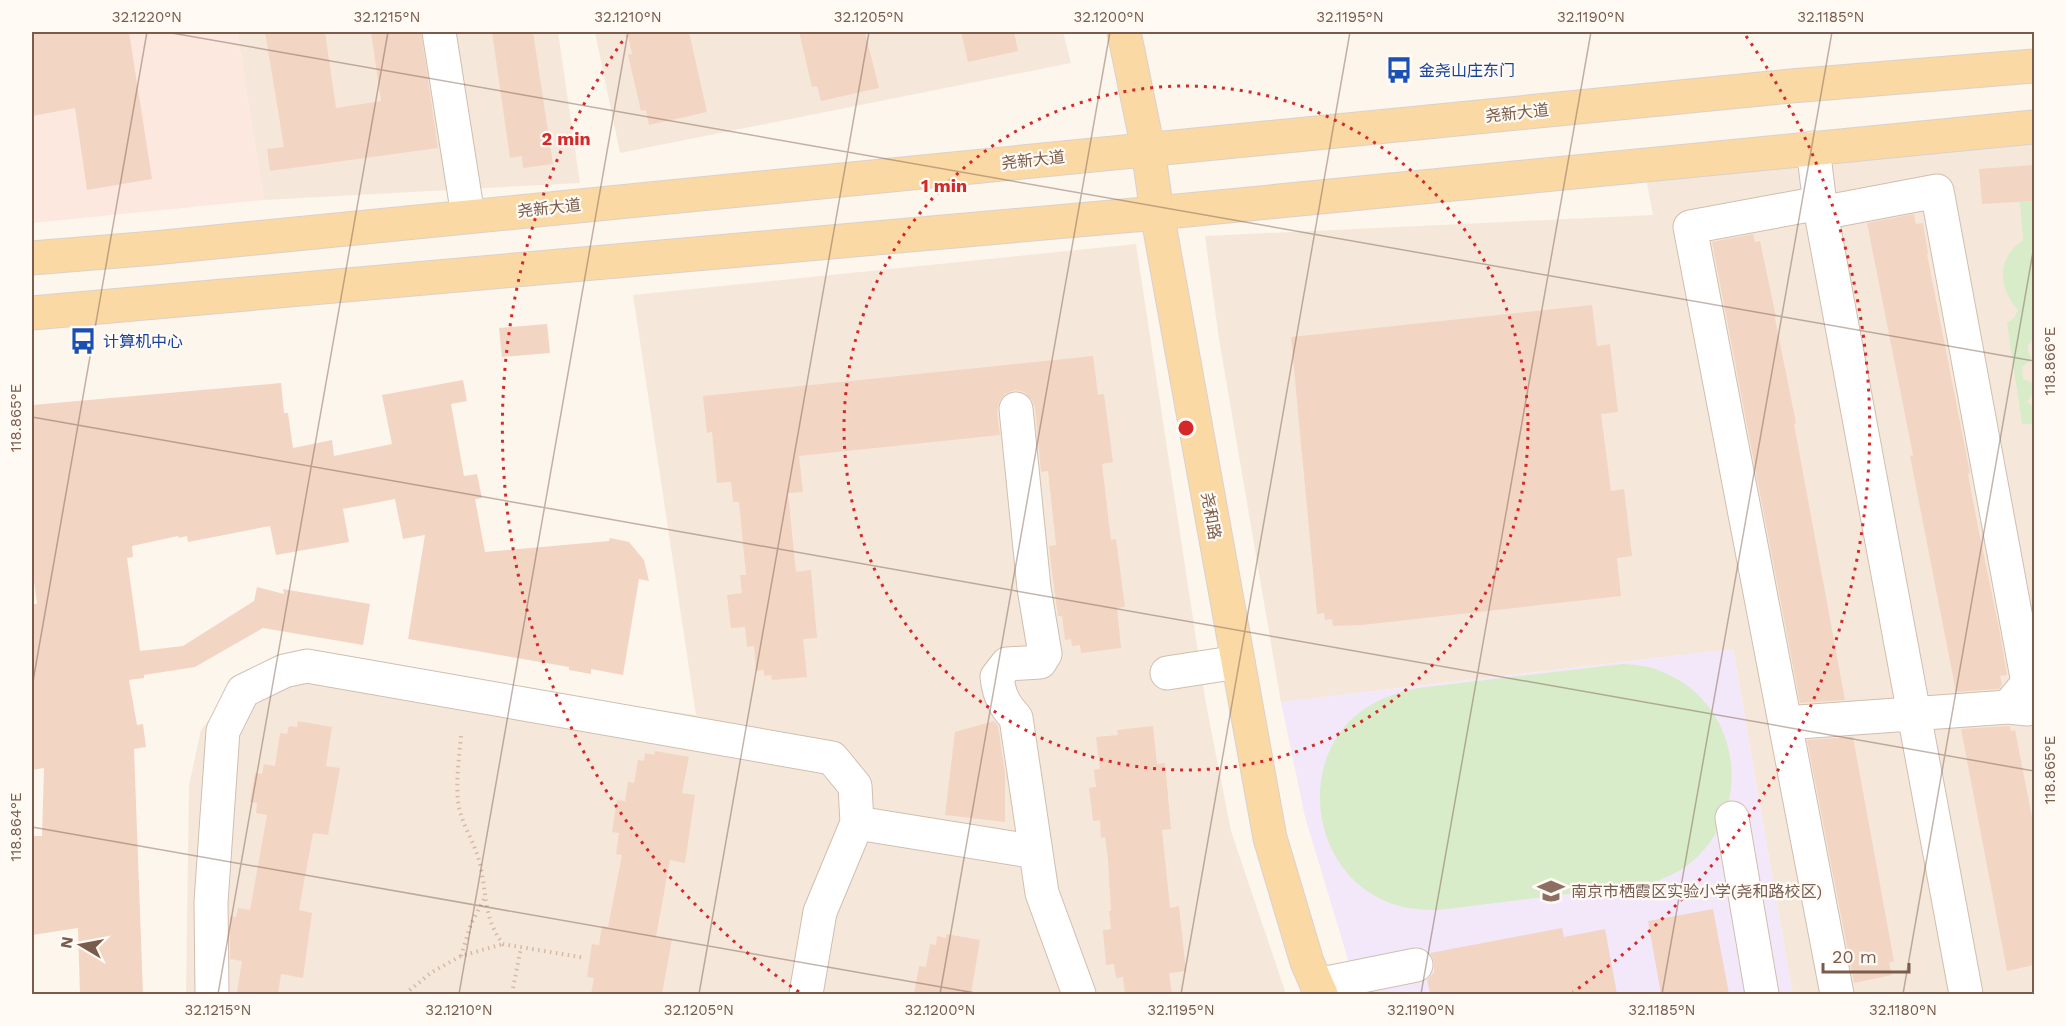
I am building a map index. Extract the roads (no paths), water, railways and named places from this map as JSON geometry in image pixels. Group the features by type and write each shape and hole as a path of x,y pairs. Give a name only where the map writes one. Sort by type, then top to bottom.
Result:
{"main road":[{"name":"尧和路","path":"1124,32 1148,149 1157,213 1270,838 1308,962 1319,990"},
{"name":"尧新大道","path":"32,258 1779,87 2034,66"},
{"path":"32,313 1157,213 2034,127"}],"street":[{"path":"439,32 468,216"},
{"path":"1813,148 1821,208 1966,994"},
{"path":"1785,723 2021,708 2028,683 1937,191 1690,227 1785,723 1837,994"},
{"path":"1016,409 1034,588 1045,654 1040,662 1007,664 997,677 998,691 1004,704 1016,718 1042,893 1079,994"},
{"path":"1167,674 1238,662"},
{"path":"212,994 211,902 223,731 243,691 284,671 307,666 832,758 855,786 857,823 820,912 806,994"},
{"path":"1732,818 1762,994"},
{"path":"857,823 1036,852"},
{"path":"1319,990 1416,965"}],"place":[{"name":"金尧山庄东门","path":"1399,70"},
{"name":"计算机中心","path":"83,341"},
{"name":"南京市栖霞区实验小学(尧和路校区)","path":"1551,891"}]}
